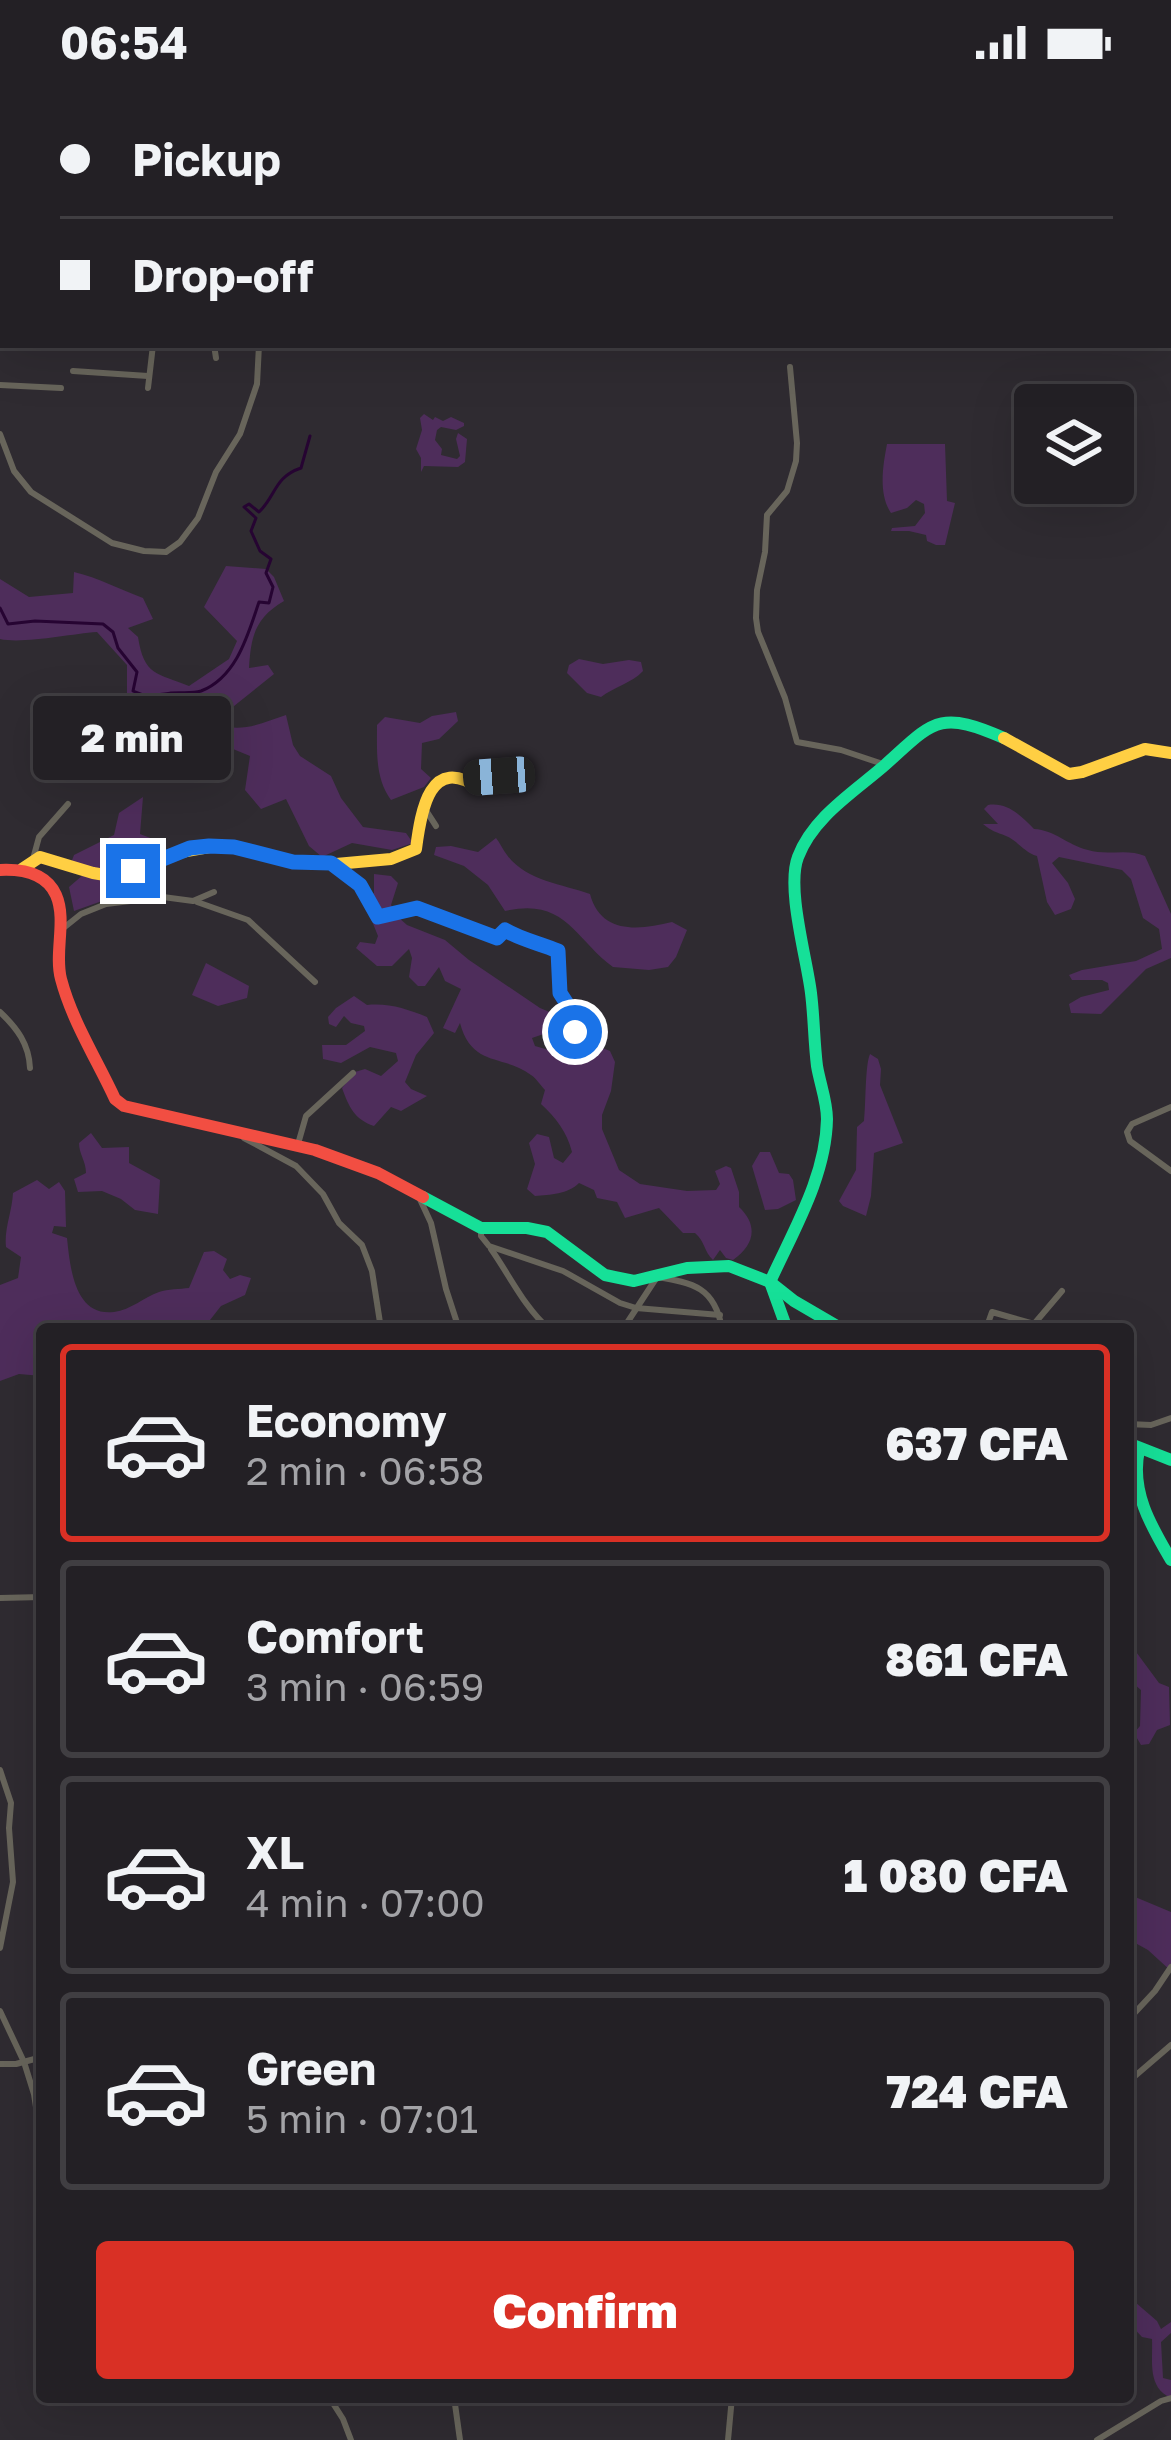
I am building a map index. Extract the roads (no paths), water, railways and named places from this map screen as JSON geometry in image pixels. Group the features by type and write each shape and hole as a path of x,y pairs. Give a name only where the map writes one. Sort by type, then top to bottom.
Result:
{"street":[{"path":"148,388 153,348"},
{"path":"214,348 216,358"},
{"path":"0,434 14,471 31,492 112,543 166,552 198,518 216,472 240,434 255,398 259,348"},
{"path":"790,367 796,461 787,491 767,515 757,590 758,632 785,698 796,742 885,765"},
{"path":"74,371 148,376"},
{"path":"0,385 61,388"},
{"path":"784,1323 770,1282 820,1160 827,1116 795,863 814,832 919,734 941,722 982,729 1069,774 1092,770 1143,747 1171,753"},
{"path":"0,870 47,857 110,876 209,846 234,847 293,862 370,861 412,854 429,792 444,776 499,776 500,763"},
{"path":"463,778 480,789"},
{"path":"27,864 39,837 68,804"},
{"path":"425,809 436,826"},
{"path":"331,863 360,885 378,917 417,908 497,938 505,930 558,951 560,993 573,1013 575,1032"},
{"path":"27,864 58,898 58,962 63,985 118,1103 298,1144 367,1168 481,1228 547,1232 605,1275 634,1281 708,1264 729,1266 770,1282 831,1323"},
{"path":"193,901 214,892"},
{"path":"57,930 106,904 163,897 193,901 248,920 315,982"},
{"path":"0,1012 19,1032 30,1068"},
{"path":"298,1144 306,1116 353,1073"},
{"path":"1171,1107 1132,1124 1127,1132 1130,1141 1171,1171"},
{"path":"230,1130 284,1158 323,1194 369,1259 380,1323"},
{"path":"416,1192 431,1223 457,1323"},
{"path":"481,1228 481,1236 542,1323"},
{"path":"489,1246 563,1271 636,1308 720,1315"},
{"path":"627,1323 656,1277"},
{"path":"656,1277 693,1283 708,1294 721,1323"},
{"path":"1035,1323 1062,1291"},
{"path":"988,1323 992,1312 1030,1323"},
{"path":"1134,1424 1171,1418"},
{"path":"1171,1460 1134,1446 1136,1482 1166,1540 1171,1560"},
{"path":"0,1598 36,1597"},
{"path":"0,1770 10,1803 4,1829 13,1882 0,1948"},
{"path":"1134,2014 1171,1967"},
{"path":"0,2011 24,2062 36,2107"},
{"path":"1134,2077 1171,2045"},
{"path":"0,2064 36,2059"},
{"path":"1097,2440 1171,2398"},
{"path":"332,2403 351,2440"},
{"path":"455,2403 460,2440"},
{"path":"728,2440 731,2403"}],"waterway":[{"path":"0,608 8,624 103,624 137,672 133,691 152,695 201,691 232,665 259,602 269,603 273,587 266,573 271,559 260,551 251,531 256,518 244,507 249,504 259,512 280,482 301,468 310,436"}]}
